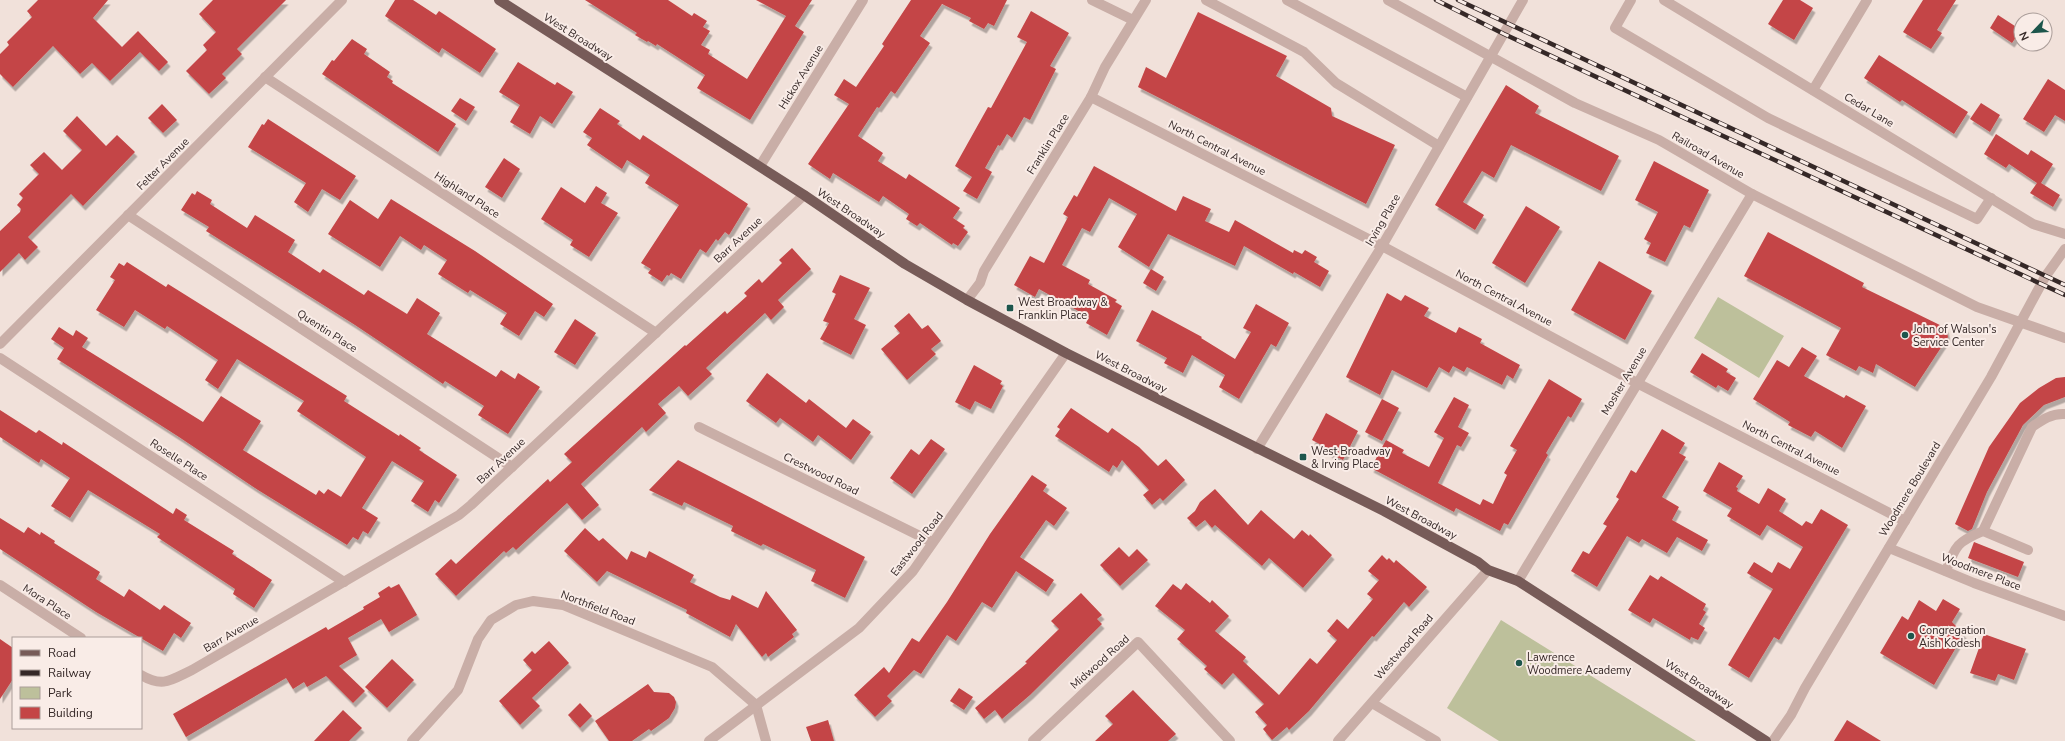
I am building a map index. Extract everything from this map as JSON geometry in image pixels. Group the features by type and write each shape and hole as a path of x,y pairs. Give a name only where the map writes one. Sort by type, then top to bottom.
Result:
{"main road":[{"name":"West Broadway","path":"499,0 804,194 905,264 967,300 1066,353 1384,512 1478,562 1488,570 1518,581 1766,741"}],"street":[{"name":"Felter Avenue","path":"0,344 342,0"},
{"name":"Hickox Avenue","path":"760,166 863,0"},
{"path":"1092,0 1134,20"},
{"name":"Franklin Place","path":"967,300 980,283 984,271 1091,97 1105,67 1146,0"},
{"path":"1206,0 1304,52 1336,83 1439,146"},
{"path":"1288,0 1467,97"},
{"name":"Railroad Avenue","path":"1388,0 1575,103 1659,140 1752,194 1977,307 2021,321 2065,338"},
{"name":"Irving Place","path":"1257,449 1382,246 1524,0"},
{"path":"1631,0 1615,28 1768,118 1977,219 1990,198"},
{"name":"Cedar Lane","path":"1664,0 2033,224 2065,234"},
{"path":"1813,90 1868,0"},
{"name":"Highland Place","path":"265,77 656,333"},
{"name":"North Central Avenue","path":"1091,97 1382,246 1636,383 1905,521"},
{"name":"Barr Avenue","path":"142,676 153,682 167,682 192,670 459,515 804,194"},
{"name":"Mosher Avenue","path":"1518,581 1636,383 1752,194"},
{"name":"Quentin Place","path":"128,215 512,467"},
{"name":"Woodmere Boulevard","path":"1774,741 1791,715 1805,688 1991,377 2045,277 2065,249"},
{"name":"Eastwood Road","path":"709,741 859,628 913,571 932,542 954,516 1066,353"},
{"name":"Roselle Place","path":"0,358 344,582"},
{"path":"1946,571 1955,548 1963,539 1983,531 2032,427 2045,419 2060,414 2065,414"},
{"name":"Crestwood Road","path":"699,427 932,542"},
{"path":"1983,531 2028,550"},
{"name":"Woodmere Place","path":"1889,548 2065,616"},
{"name":"Westwood Road","path":"1338,741 1488,570"},
{"name":"Mora Place","path":"0,585 79,637"},
{"name":"Northfield Road","path":"412,741 458,690 478,639 491,620 516,605 533,601 563,605 712,667 756,705"},
{"name":"Midwood Road","path":"1033,741 1138,642 1230,741"},
{"path":"1372,703 1436,741"},
{"path":"756,705 766,741"}],"green space":[{"path":"1718,297 1784,336 1759,378 1694,338"},
{"path":"1501,620 1696,741 1499,741 1447,708"}],"building":[{"path":"38,0 108,0 93,18 122,47 138,31 168,62 159,71 140,52 110,81 92,63 80,74 53,46 13,87 0,74 0,54 9,45 7,42 32,17 27,11"},
{"path":"213,0 286,0 237,49 242,54 222,74 226,78 209,94 186,71 207,50 203,45 216,32 199,14"},
{"path":"395,0 413,0 436,15 439,11 496,49 480,73 442,48 439,53 385,16"},
{"path":"585,0 668,0 692,16 694,13 707,21 703,27 710,31 701,45 710,50 708,54 747,79 786,16 756,0 812,0 795,26 804,32 750,120 697,88 705,75 657,44 656,46 635,35 637,33"},
{"path":"911,0 1007,0 994,26 988,23 984,29 969,21 971,18 942,4 920,36 930,43 895,94 891,91 879,108 877,107 858,136 883,153 878,161 906,179 909,174 960,208 953,218 965,226 963,228 968,232 958,246 953,243 952,245 920,223 917,226 906,219 909,214 883,196 879,202 833,173 830,179 808,164 849,104 834,95 844,79 856,87 884,46 882,44"},
{"path":"1783,0 1800,0 1813,8 1794,40 1768,24"},
{"path":"1923,0 1956,0 1937,30 1942,33 1931,49 1903,32"},
{"path":"1031,11 1069,33 1050,66 1056,69 1030,120 1024,117 1012,138 1007,134 1000,146 998,145 985,168 992,172 977,199 963,191 972,177 955,166 988,107 991,108 1027,42 1017,37"},
{"path":"1198,12 1287,56 1276,76 1331,108 1332,116 1395,145 1366,204 1138,87 1146,67 1166,78"},
{"path":"1998,15 2013,25 2013,42 2012,43 1990,28"},
{"path":"352,39 367,49 364,54 390,72 387,77 393,81 392,83 456,124 438,152 322,74 332,60 334,61"},
{"path":"1879,55 1968,112 1954,134 1902,100 1900,102 1864,78"},
{"path":"518,62 555,85 557,82 573,92 552,124 540,116 530,134 510,122 520,105 499,92"},
{"path":"2048,79 2065,90 2065,121 2055,115 2044,132 2023,119"},
{"path":"1506,85 1539,106 1535,113 1619,156 1601,191 1511,145 1494,178 1482,171 1463,202 1484,215 1475,230 1435,205"},
{"path":"460,98 475,107 466,121 451,111"},
{"path":"1981,103 2000,115 1990,132 1970,119"},
{"path":"162,104 177,120 163,133 148,118"},
{"path":"600,108 620,121 617,124 640,140 643,135 748,204 729,235 725,232 718,241 716,239 706,253 700,249 681,279 671,273 669,276 667,275 662,282 648,273 651,269 641,263 679,205 645,183 650,175 627,160 622,169 587,145 592,138 583,132"},
{"path":"77,116 106,146 117,135 135,152 83,206 71,194 28,237 38,247 25,260 19,253 0,272 0,231 20,212 21,209 17,205 23,198 19,194 39,174 30,165 44,152 62,170 82,150 63,131"},
{"path":"268,119 356,176 340,200 322,189 308,212 294,202 306,183 248,147 262,124 264,125"},
{"path":"1996,134 2028,155 2031,150 2053,164 2041,183 2060,195 2053,207 2030,193 2037,183 2009,164 2006,168 1984,154"},
{"path":"504,158 520,169 502,198 485,187"},
{"path":"1654,161 1709,190 1690,228 1684,225 1665,262 1646,253 1651,243 1644,239 1658,212 1635,200"},
{"path":"1094,166 1176,211 1183,196 1211,209 1205,221 1229,232 1235,220 1293,253 1294,250 1302,254 1305,250 1317,257 1314,262 1329,271 1320,287 1294,272 1293,274 1244,246 1235,266 1168,234 1149,267 1118,247 1137,214 1109,198 1090,232 1082,228 1062,265 1090,280 1088,284 1117,300 1115,302 1122,306 1107,335 1086,323 1089,317 1039,289 1035,297 1014,285 1030,256 1044,263 1068,217 1063,214 1074,195 1077,197"},
{"path":"596,186 607,193 601,203 618,213 589,257 570,245 573,240 541,219 561,187 585,203"},
{"path":"197,191 212,200 210,204 247,228 255,215 295,240 288,252 320,273 323,269 364,295 368,290 407,314 417,298 440,313 427,334 496,377 501,370 515,379 518,373 540,387 508,434 478,415 484,406 445,381 443,384 355,325 206,231 209,227 181,210 192,193 195,195"},
{"path":"391,199 475,251 553,304 544,317 535,311 519,336 500,324 507,313 470,290 468,293 438,274 447,260 424,245 421,250 400,236 380,267 328,234 350,200 378,219"},
{"path":"1526,206 1560,227 1525,283 1492,263"},
{"path":"1768,232 1864,283 1862,287 1946,328 1948,337 1915,387 1876,364 1873,373 1859,366 1856,371 1826,355 1841,328 1744,276"},
{"path":"792,248 811,269 778,300 784,307 771,320 765,313 706,368 712,374 688,396 679,386 658,404 666,413 646,432 642,427 581,484 599,505 582,520 567,503 516,550 513,547 506,553 504,551 456,596 435,574 451,559 456,564 548,479 550,482 572,462 564,454 685,345 686,346 725,311 727,314 747,296 744,293 759,279 762,283 782,263 779,260"},
{"path":"1599,261 1652,291 1625,340 1571,310"},
{"path":"127,262 166,287 168,284 347,396 344,401 399,436 400,434 421,448 419,450 457,475 439,503 435,500 428,512 411,501 424,481 392,461 362,508 378,518 368,534 363,531 358,540 353,537 347,545 258,490 179,437 57,359 64,348 51,339 59,327 73,336 76,330 88,338 82,347 203,422 221,396 261,421 243,450 316,495 319,490 324,494 328,489 341,497 366,457 297,411 304,401 237,359 218,389 205,380 218,360 167,326 165,329 135,310 124,327 96,310 115,280 110,277 119,263 124,266"},
{"path":"1151,269 1164,277 1156,291 1143,283"},
{"path":"840,275 870,288 854,319 866,325 851,355 820,339 829,323 823,321 836,294 832,292"},
{"path":"1387,293 1401,301 1405,295 1429,308 1424,316 1456,333 1459,327 1482,339 1480,343 1520,365 1513,379 1507,375 1502,385 1467,367 1464,372 1453,366 1449,373 1439,367 1427,388 1392,370 1380,395 1346,377"},
{"path":"1256,304 1289,323 1276,347 1271,344 1239,399 1219,387 1225,375 1192,355 1183,373 1164,363 1167,358 1136,341 1152,310 1202,337 1201,338 1235,359 1251,332 1243,328"},
{"path":"909,313 922,329 928,325 941,341 931,349 936,354 907,380 881,349 900,333 894,326"},
{"path":"575,319 596,333 575,365 554,352"},
{"path":"1802,347 1817,356 1804,376 1844,398 1846,395 1866,406 1842,448 1815,431 1811,437 1788,425 1790,422 1753,399 1777,360 1789,367"},
{"path":"1702,353 1728,369 1726,372 1736,378 1728,391 1718,385 1716,388 1690,372"},
{"path":"974,365 1002,381 1000,384 1003,386 991,409 975,401 970,410 955,402"},
{"path":"767,373 806,403 809,399 846,428 853,419 871,432 851,460 818,435 813,442 780,418 776,423 746,401"},
{"path":"2065,377 2065,397 2044,405 2023,425 1987,492 1972,529 1968,531 1955,524 1989,447 2020,403 2039,388 2056,378"},
{"path":"1549,379 1582,399 1571,418 1568,416 1546,453 1548,455 1508,525 1504,523 1500,531 1456,508 1454,512 1371,468 1386,440 1404,450 1402,453 1429,467 1444,438 1434,432 1454,397 1469,405 1458,427 1469,433 1461,447 1457,445 1438,483 1480,505 1483,499 1493,504 1507,475 1504,473 1517,450 1510,446"},
{"path":"1382,399 1399,408 1382,441 1365,432"},
{"path":"1071,408 1108,433 1112,428 1139,447 1158,466 1166,459 1185,480 1163,501 1160,498 1152,505 1143,495 1149,490 1122,460 1117,468 1113,465 1109,472 1055,436 1060,429 1057,427"},
{"path":"0,410 36,433 39,430 62,445 63,442 173,514 176,508 187,515 184,520 234,551 232,554 272,580 254,608 233,594 235,589 157,537 160,534 88,490 70,518 51,506 70,478 41,459 39,463 0,437"},
{"path":"1326,413 1358,431 1343,460 1329,453 1331,450 1312,440"},
{"path":"1662,429 1685,443 1679,453 1686,457 1662,497 1679,507 1672,520 1708,540 1702,551 1677,537 1667,553 1642,539 1639,543 1627,536 1597,587 1571,571 1583,551 1589,554 1607,526 1603,524 1619,499 1616,497 1631,470 1636,473"},
{"path":"931,439 945,449 912,494 890,478 911,449 919,455"},
{"path":"678,460 865,557 845,598 811,581 816,570 763,544 761,546 731,531 733,526 684,502 682,506 649,490"},
{"path":"1719,462 1743,476 1736,487 1738,488 1737,491 1759,504 1768,488 1786,499 1779,511 1802,526 1806,521 1812,524 1821,509 1848,525 1779,640 1774,637 1749,678 1728,665 1773,589 1747,573 1754,562 1772,573 1778,562 1790,569 1803,547 1767,525 1760,536 1727,516 1732,508 1703,491"},
{"path":"1032,475 1047,485 1043,491 1067,508 1054,526 1046,520 1020,557 1054,580 1046,592 1016,571 992,608 982,602 956,641 947,635 921,674 914,670 887,696 892,701 875,717 854,695 884,667 889,673 912,638 919,642 947,602 990,534"},
{"path":"1215,489 1248,525 1261,510 1294,539 1302,530 1309,536 1310,534 1332,555 1303,588 1269,558 1262,566 1215,525 1212,528 1205,520 1196,527 1187,518 1195,511 1200,502"},
{"path":"0,518 24,533 28,527 40,535 41,532 55,541 54,543 100,572 96,579 124,597 129,589 160,610 164,605 191,623 181,638 174,633 163,651 142,639 142,637 139,637 96,612 0,549"},
{"path":"585,528 599,541 603,538 627,560 631,551 646,558 649,551 694,575 690,582 720,597 730,600 732,595 758,608 766,591 797,630 792,634 794,637 768,657 766,653 762,657 736,624 730,637 686,613 687,610 607,571 597,582 564,551"},
{"path":"1974,542 2024,562 2018,577 1968,558"},
{"path":"1119,547 1129,557 1137,549 1148,560 1120,586 1100,565"},
{"path":"1382,555 1387,560 1389,558 1394,563 1396,560 1427,587 1409,607 1404,602 1374,637 1372,636 1309,711 1289,730 1287,727 1272,740 1263,729 1267,725 1255,712 1264,704 1233,673 1222,685 1204,669 1207,666 1177,639 1185,630 1155,606 1173,584 1181,590 1186,583 1210,603 1212,600 1229,616 1215,631 1246,657 1243,661 1279,695 1310,658 1317,664 1337,640 1327,631 1337,619 1348,629 1373,599 1367,594 1379,580 1368,571"},
{"path":"1650,575 1658,580 1661,576 1706,604 1703,610 1706,612 1699,624 1705,628 1698,640 1691,637 1690,640 1653,618 1650,623 1628,610"},
{"path":"399,584 417,615 389,632 381,619 348,638 357,655 339,666 365,691 353,703 326,676 307,687 304,682 293,689 286,678 186,737 173,714 326,627 328,630 364,609 363,607 380,597 378,593 389,586 391,588"},
{"path":"1081,593 1102,615 1097,619 1102,624 1030,695 1002,719 995,710 984,719 975,708 1027,663 1025,662 1059,629 1051,621"},
{"path":"1943,599 1960,609 1952,622 1964,634 1934,685 1880,653 1902,616 1908,620 1919,600 1936,611"},
{"path":"1984,634 2026,649 2014,680 1998,674 1995,681 1970,673"},
{"path":"0,639 12,647 12,681 0,699"},
{"path":"549,641 569,663 532,698 540,706 520,725 499,701 532,670 523,660 532,651 535,654"},
{"path":"392,659 414,680 387,708 365,687"},
{"path":"648,684 654,692 669,693 674,697 676,702 675,708 669,718 651,731 649,729 632,741 609,741 595,721"},
{"path":"959,688 973,697 964,710 950,701"},
{"path":"1133,690 1176,734 1168,741 1095,741 1113,724 1105,716"},
{"path":"580,703 592,716 580,728 568,715"},
{"path":"343,710 362,728 349,741 314,741"},
{"path":"828,720 834,741 811,741 806,727"},
{"path":"1847,720 1881,741 1834,741"}],"railway":[{"path":"1436,0 1504,34 2065,295"},
{"path":"1458,0 2065,285"}],"place":[{"name":"West Broadway & Franklin Place","path":"1010,308"},
{"name":"John of Walson's Service Center","path":"1905,335"},
{"name":"West Broadway & Irving Place","path":"1303,457"},
{"name":"Congregation Aish Kodesh","path":"1911,636"},
{"name":"Lawrence Woodmere Academy","path":"1519,663"}]}
